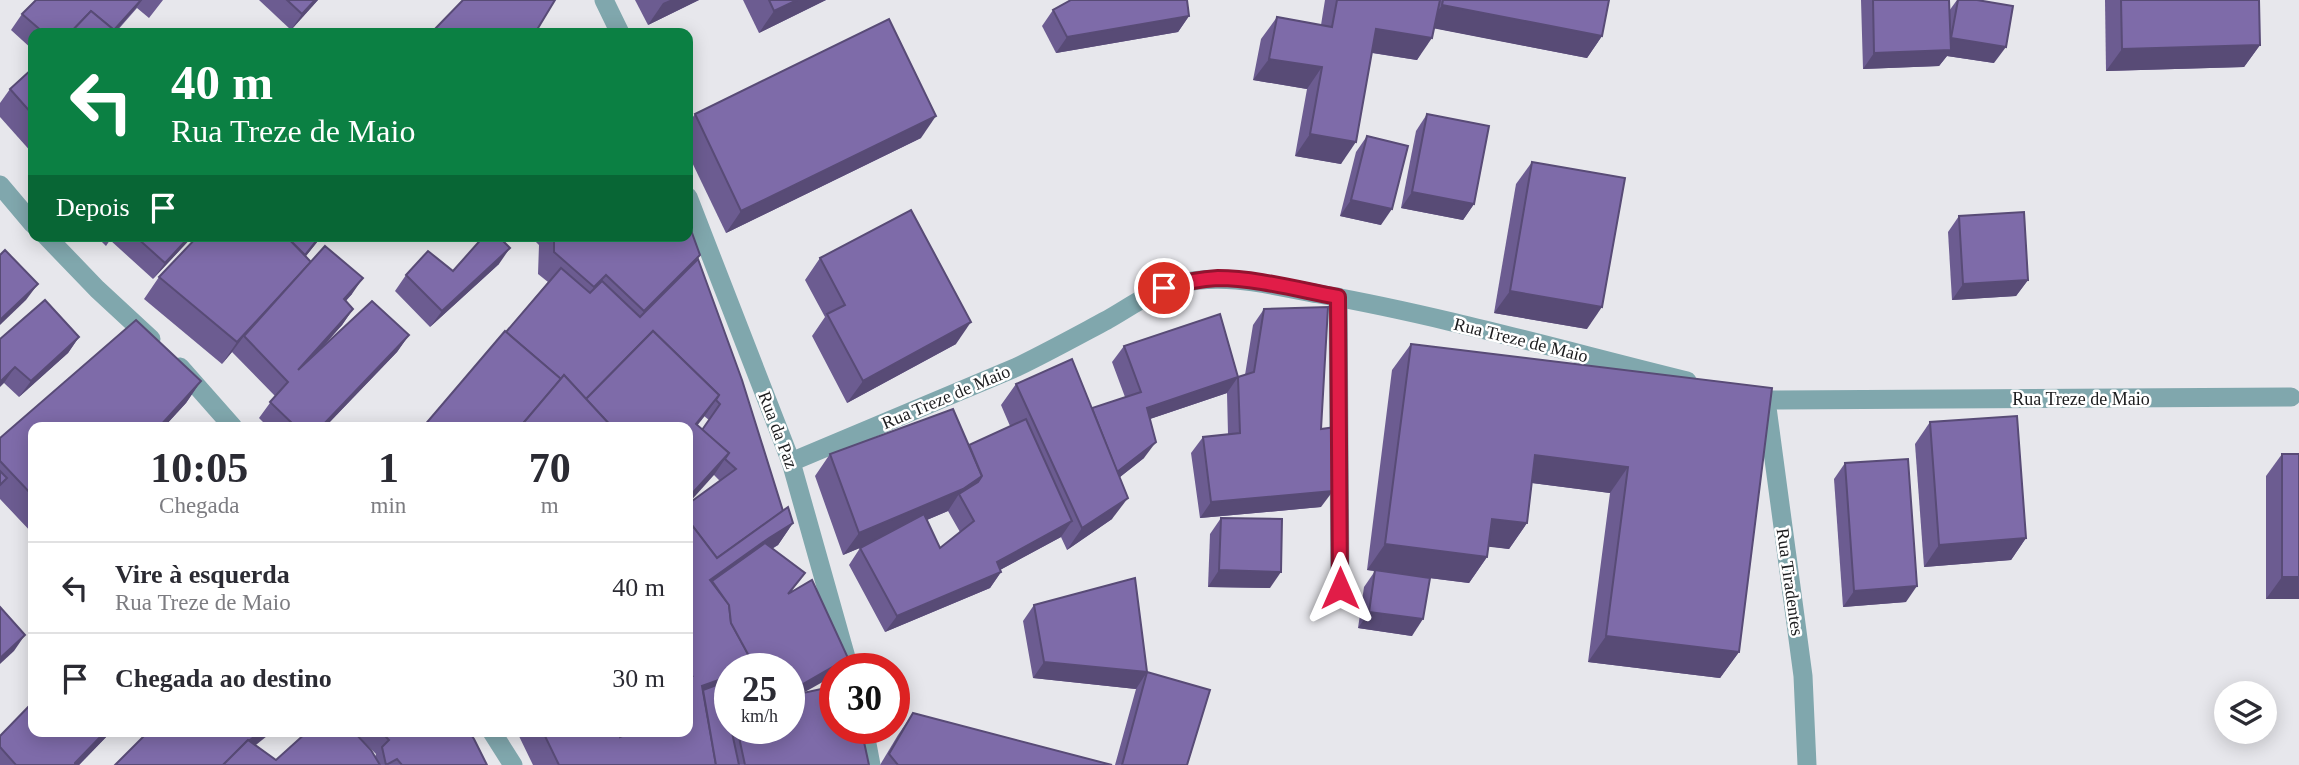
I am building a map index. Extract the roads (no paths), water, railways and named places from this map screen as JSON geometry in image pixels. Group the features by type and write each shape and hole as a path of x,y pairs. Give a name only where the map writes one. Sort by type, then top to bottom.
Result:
{"street":[{"path":"604,0 618,28"},
{"path":"0,186 28,218"},
{"name":"Rua da Paz","path":"693,210 791,462 845,653"},
{"path":"52,242 178,365 229,422"},
{"name":"Rua Treze de Maio","path":"791,462 1017,367 1164,288 1217,278 1373,303 1766,400 2291,397"},
{"path":"1338,297 1340,588"},
{"name":"Rua Tiradentes","path":"1766,400 1803,676 1807,765"},
{"path":"495,737 513,765"},
{"path":"867,744 871,765"}]}
